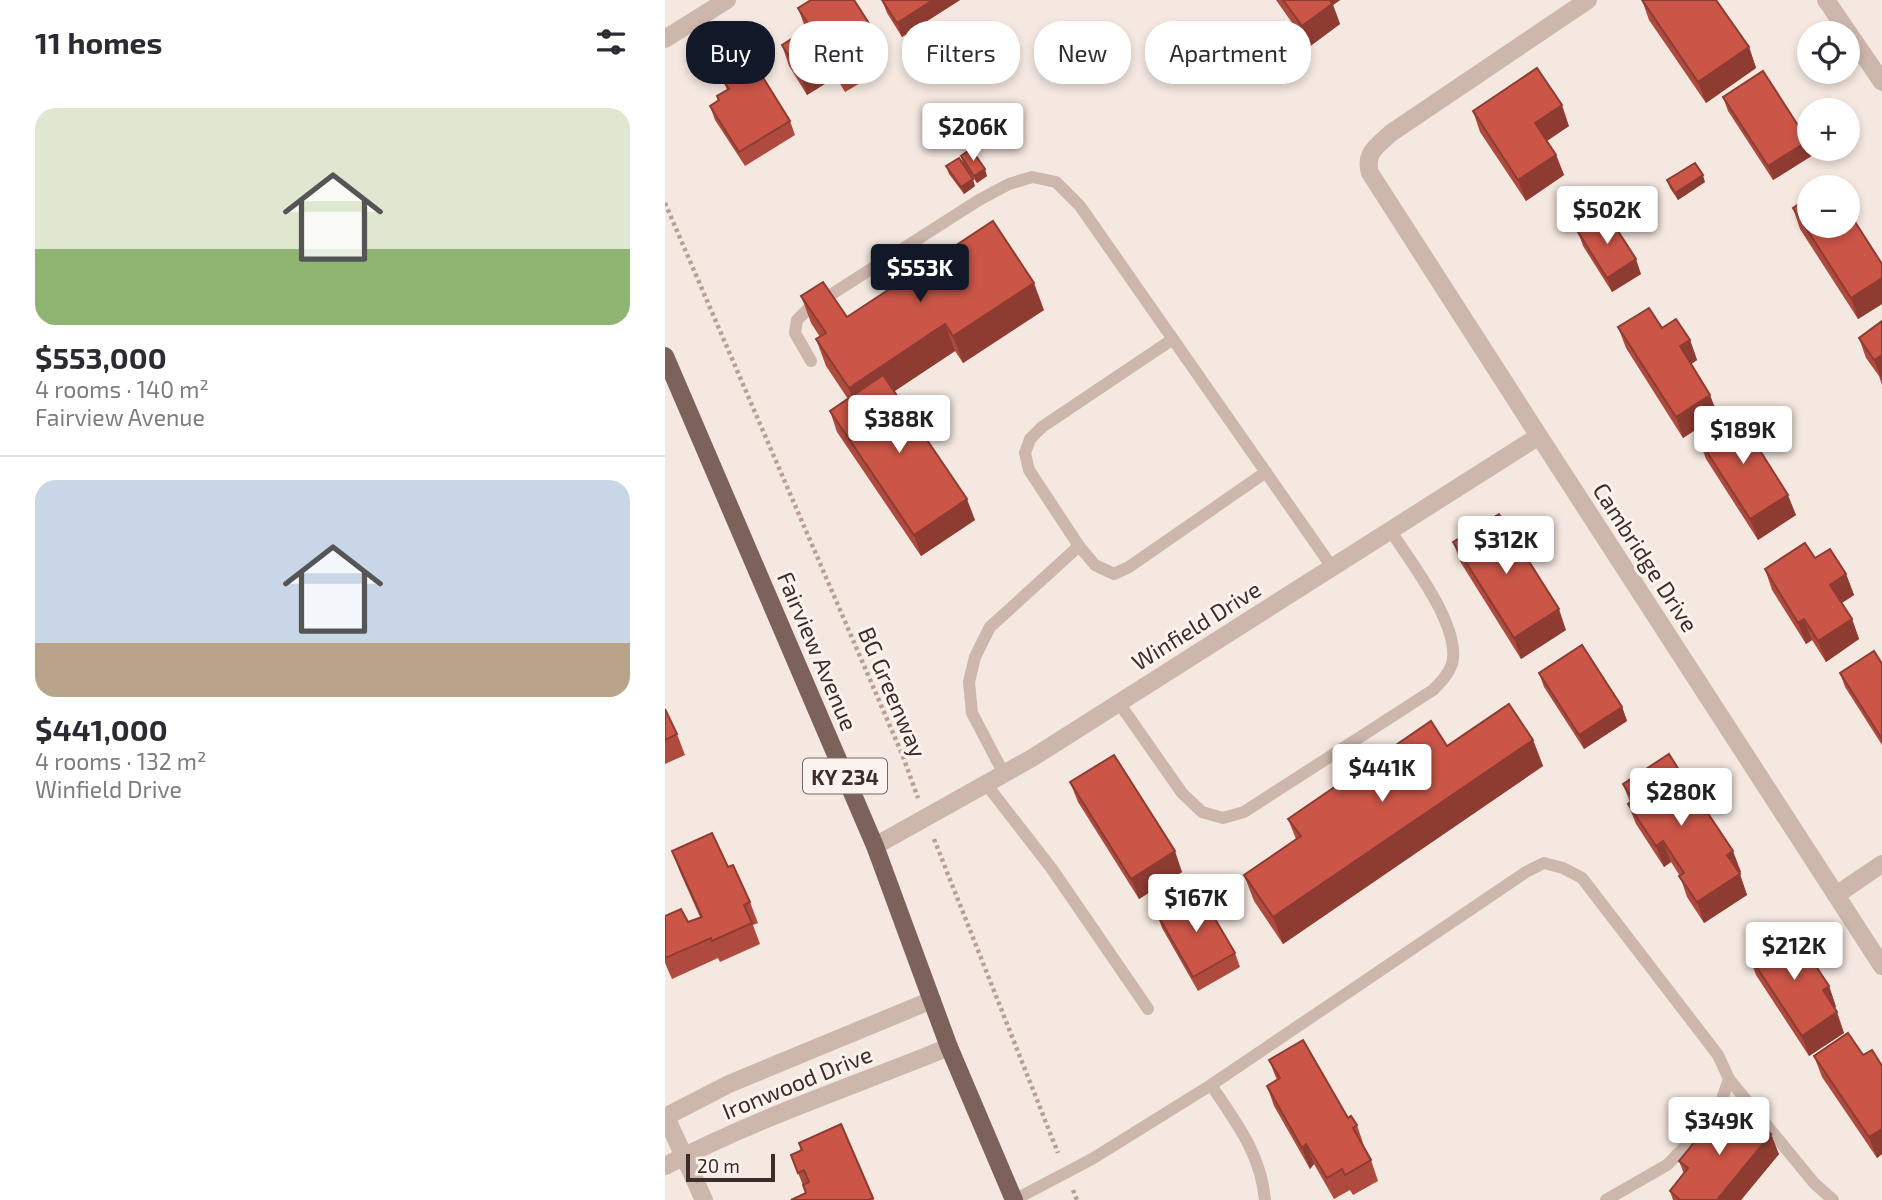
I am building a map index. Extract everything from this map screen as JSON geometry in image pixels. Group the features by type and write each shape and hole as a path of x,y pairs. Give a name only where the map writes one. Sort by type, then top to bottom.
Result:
{"main road":[{"name":"Fairview Avenue","path":"665,356 875,846 949,1047 1014,1200"}],"street":[{"path":"665,39 727,0"},
{"name":"Cambridge Drive","path":"1588,0 1391,133 1370,153 1370,173 1882,966"},
{"path":"1826,0 1882,82"},
{"name":"Winfield Drive","path":"875,846 1004,774 1119,703 1539,436"},
{"path":"1836,895 1882,864"},
{"name":"Ironwood Drive","path":"665,1117 729,1084 933,1000"},
{"name":"Ironwood Drive","path":"665,1166 773,1115 949,1047"},
{"path":"665,1117 705,1200"}],"lane":[{"path":"811,361 795,333 797,320 807,310 979,200 1009,184 1032,177 1056,182 1080,206 1332,567"},
{"path":"1173,339 1042,427 1030,439 1025,453 1030,470 1079,546 1095,565 1114,574 1129,567 1266,472"},
{"path":"1119,703 1182,793 1202,812 1223,818 1244,812 1433,690 1446,678 1453,662 1452,642 1447,624 1391,530"},
{"path":"1004,774 972,713 969,682 975,657 990,627 1079,546"},
{"path":"985,784 1052,869 1148,1009"},
{"path":"1014,1200 1092,1159 1211,1085 1526,872 1544,863 1563,868 1581,878 1718,1055 1729,1079 1827,1198"},
{"path":"1607,1200 1667,1165 1717,1114 1729,1079"},
{"path":"1211,1085 1254,1153 1265,1200"}],"path":[{"name":"BG Greenway","path":"665,203 902,754 1077,1200"}],"building":[{"path":"811,0 854,0 868,21 806,21 798,8"},
{"path":"882,0 933,0 897,23"},
{"path":"1283,0 1330,0 1332,4 1309,21 1298,21"},
{"path":"1642,0 1716,0 1749,47 1698,82"},
{"path":"789,40 789,56 782,45"},
{"path":"1537,68 1562,105 1535,123 1556,155 1518,180 1473,111"},
{"path":"1763,71 1797,124 1797,148 1768,166 1723,97"},
{"path":"725,84 767,84 790,121 739,152 710,106 719,100 717,96 729,89"},
{"path":"971,149 985,169 974,176 961,156"},
{"path":"959,158 973,179 961,187 946,166"},
{"path":"1695,163 1703,175 1675,193 1667,180"},
{"path":"1607,214 1636,259 1607,278 1578,232"},
{"path":"993,221 1034,283 953,336 945,324 849,388 816,339 826,333 801,296 823,282 847,317"},
{"path":"1860,230 1882,264 1882,278 1851,298 1812,238 1860,238"},
{"path":"1649,308 1662,328 1676,319 1690,340 1680,346 1710,395 1676,417 1618,327"},
{"path":"1882,321 1882,355 1874,360 1859,338"},
{"path":"883,375 967,499 914,535 830,411"},
{"path":"1737,414 1788,495 1750,519 1698,438"},
{"path":"1499,514 1559,609 1514,638 1453,542"},
{"path":"1805,543 1815,558 1830,549 1846,574 1830,585 1852,619 1818,641 1804,619 1798,623 1765,569"},
{"path":"1582,645 1622,707 1579,735 1539,673"},
{"path":"1874,651 1882,664 1882,739 1840,673"},
{"path":"1509,704 1533,740 1273,917 1244,875 1301,836 1288,819 1431,721 1447,746"},
{"path":"665,709 677,734 665,740"},
{"path":"1669,754 1684,778 1679,781 1700,813 1705,809 1733,851 1727,855 1740,874 1697,902 1679,876 1684,873 1663,841 1656,846 1628,804 1633,800 1623,784"},
{"path":"1114,755 1175,851 1131,879 1070,782"},
{"path":"712,833 728,867 733,865 750,902 744,905 752,923 665,958 665,916 681,909 688,922 702,917 672,851"},
{"path":"1198,890 1235,953 1193,977 1157,914"},
{"path":"1784,930 1798,951 1804,948 1829,986 1823,990 1837,1012 1802,1036 1748,954"},
{"path":"1848,1033 1863,1055 1872,1050 1882,1066 1882,1129 1869,1137 1814,1056"},
{"path":"1303,1040 1348,1118 1351,1116 1357,1125 1353,1128 1371,1160 1345,1175 1342,1169 1327,1178 1306,1144 1302,1148 1267,1086 1280,1078 1269,1060"},
{"path":"1739,1106 1771,1134 1717,1200 1680,1200 1670,1191 1688,1168 1679,1161 1711,1122 1720,1129"},
{"path":"841,1124 873,1198 791,1200 806,1193 803,1185 809,1182 804,1170 798,1173 791,1155 802,1150 799,1143"}]}
